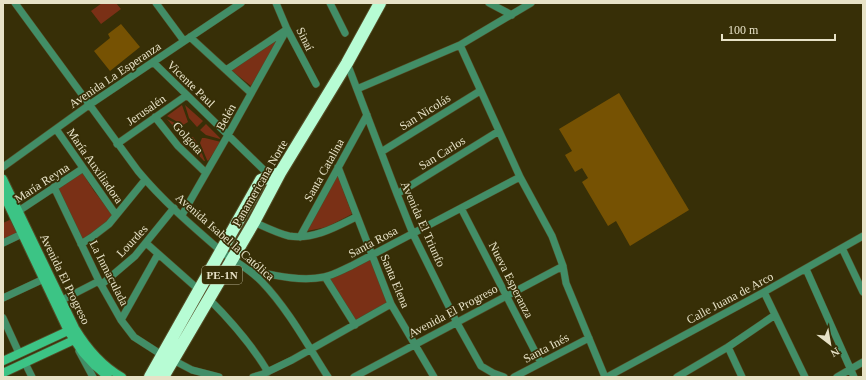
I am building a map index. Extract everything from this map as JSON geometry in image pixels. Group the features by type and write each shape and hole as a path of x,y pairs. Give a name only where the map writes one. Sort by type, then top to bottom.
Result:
{"highway":[{"name":"Panamericana Norte","path":"150,377 168,358 209,299 254,222 280,173 347,63 380,3"},
{"path":"263,176 280,173"},
{"name":"Panamericana Norte","path":"163,377 168,358 199,290 263,176"}],"main road":[{"name":"Avenida El Progreso","path":"3,179 16,213 71,330 95,366 108,377"},
{"name":"Avenida El Progreso","path":"3,194 16,213"},
{"name":"Avenida El Progreso","path":"47,277 62,300 71,330"},
{"path":"3,361 71,330"},
{"name":"Avenida El Progreso","path":"77,338 105,366 122,377"},
{"path":"3,373 77,338"}],"street":[{"name":"Avenida Isabel la Católica","path":"15,3 117,144 146,180 221,251 249,270 262,282 273,295 328,377"},
{"path":"156,3 184,41"},
{"name":"Sinaí","path":"276,3 287,29 316,84"},
{"path":"330,3 345,33"},
{"path":"489,3 512,15"},
{"path":"357,89 460,46 531,3"},
{"name":"Avenida La Esperanza","path":"3,166 239,4"},
{"path":"226,70 287,29"},
{"name":"Belén","path":"182,215 287,29"},
{"path":"190,37 251,93"},
{"path":"460,46 520,177 552,236 566,282 606,377"},
{"name":"Vicente Paul","path":"153,62 228,135 263,176"},
{"name":"Avenida El Triunfo","path":"347,63 396,194 413,234 457,323 481,366 504,377"},
{"name":"San Nicolás","path":"381,152 480,91"},
{"name":"Jerusalén","path":"117,144 187,95"},
{"name":"Santa Catalina","path":"300,237 367,115"},
{"name":"Golgota","path":"155,117 178,146 206,173"},
{"name":"María Auxiliadora","path":"56,129 82,169 116,215"},
{"name":"San Carlos","path":"396,194 499,131"},
{"name":"Santa Elena","path":"338,167 391,304 434,377"},
{"name":"María Reyna","path":"16,213 82,169"},
{"name":"Santa Rosa","path":"249,270 293,278 325,277 351,266 520,177"},
{"path":"81,244 101,230 146,180"},
{"name":"La Inmaculada","path":"54,187 100,283 121,320 134,336 168,358 192,370 219,377"},
{"name":"Lourdes","path":"62,300 100,283 127,263 146,243 174,208"},
{"name":"Nueva Esperanza","path":"462,208 541,363"},
{"path":"254,222 275,231 300,237 324,232 356,216"},
{"path":"3,243 25,232"},
{"name":"Calle Juana de Arco","path":"606,377 806,269 863,236"},
{"path":"146,243 199,290"},
{"path":"842,248 863,292"},
{"path":"121,320 158,254"},
{"name":"Avenida El Progreso","path":"354,377 562,266"},
{"path":"806,269 854,377"},
{"path":"3,298 47,277"},
{"path":"325,277 355,325"},
{"path":"764,292 805,377"},
{"path":"209,299 239,330 268,372"},
{"path":"253,377 268,372 310,350 391,304"},
{"path":"677,377 775,315"},
{"path":"3,318 19,353"},
{"name":"Avenida El Progreso","path":"77,338 93,377"},
{"name":"Santa Inés","path":"514,377 589,338"},
{"path":"728,346 742,377"},
{"path":"837,377 863,362"},
{"path":"25,363 32,377"}],"shaded area":[{"path":"102,3 116,3 121,9 101,24 91,11"},
{"path":"279,39 251,86 231,70"},
{"path":"182,105 188,122 183,125 167,116"},
{"path":"185,105 203,121 197,127 189,118"},
{"path":"167,119 179,125 190,135 185,140"},
{"path":"206,124 220,139 206,135 200,130"},
{"path":"193,137 199,146 205,161 186,142"},
{"path":"202,138 221,142 208,161 200,143"},
{"path":"82,172 94,191 113,215 99,229 82,240 57,188"},
{"path":"337,174 352,214 327,227 307,231"},
{"path":"14,218 22,232 3,240 3,223"},
{"path":"371,259 389,303 356,322 328,279"}],"building":[{"path":"121,24 140,47 110,71 94,51 110,38 108,34"},
{"path":"619,93 689,210 630,246 616,221 608,226 582,182 588,178 582,168 575,172 565,155 572,151 559,129"}]}
